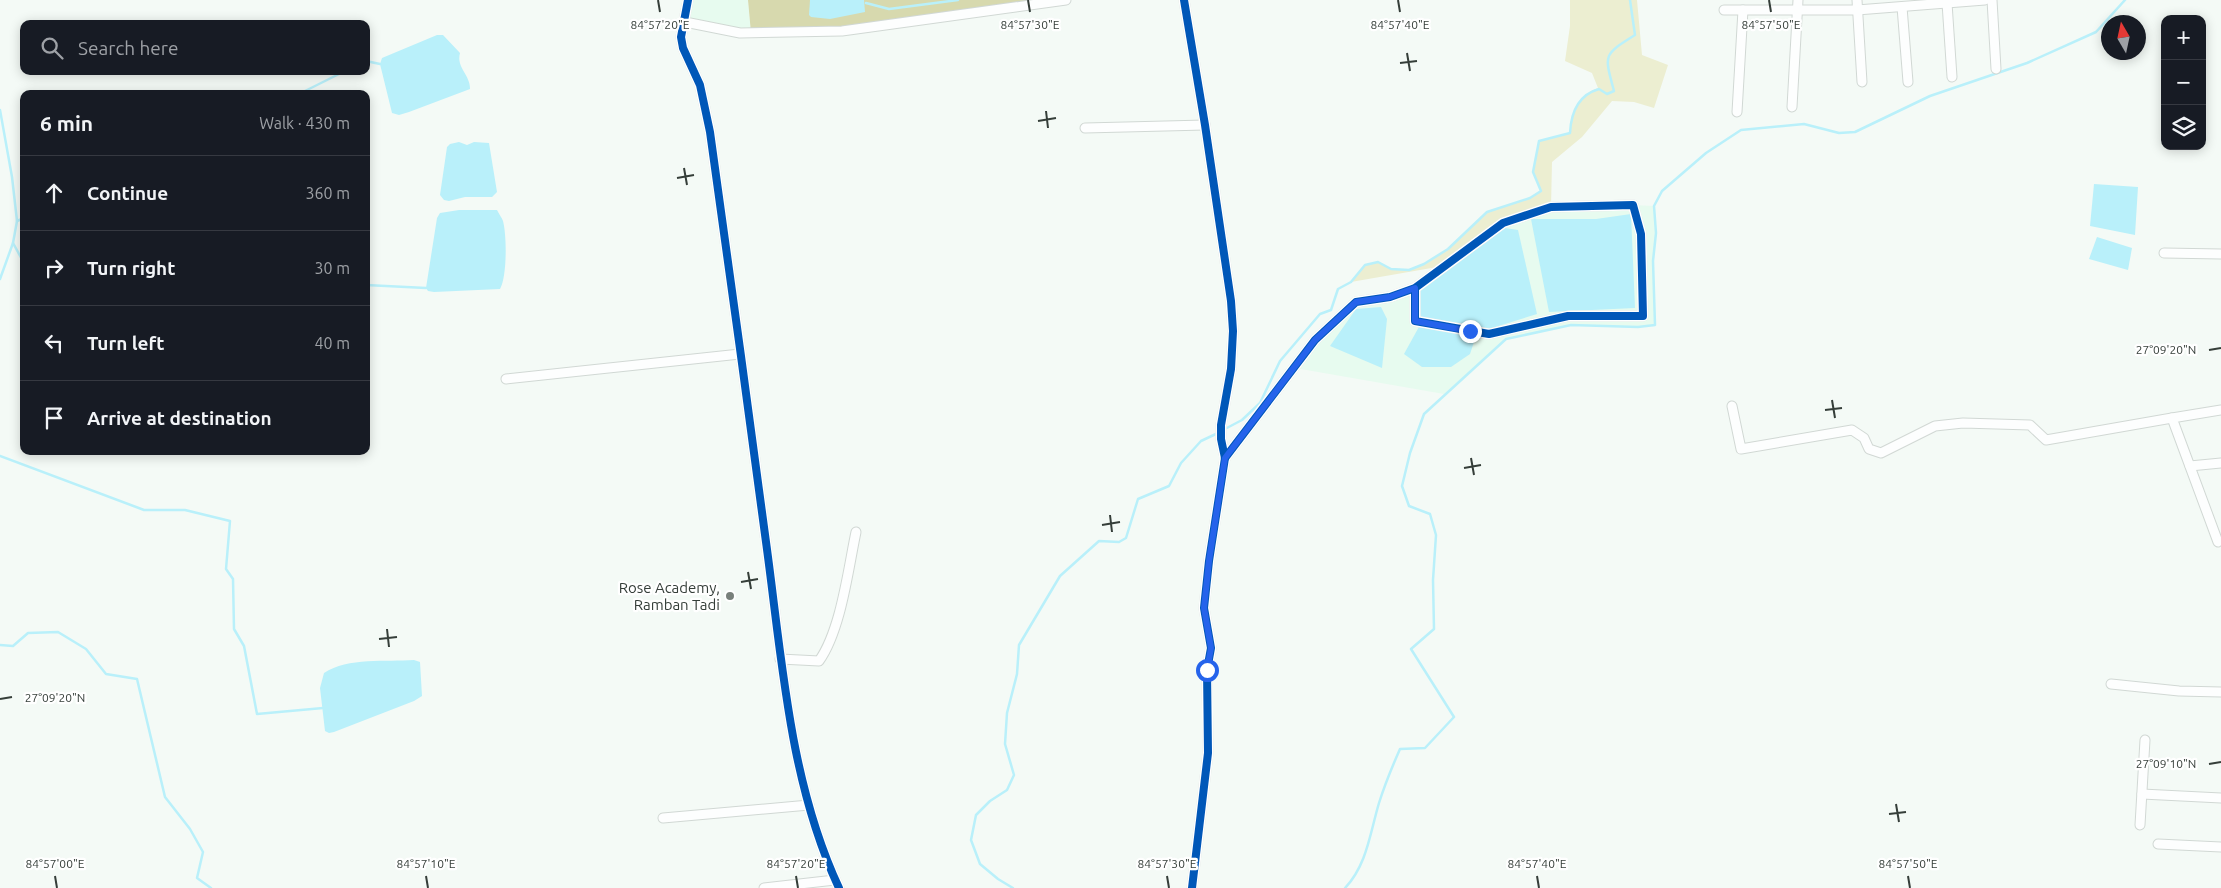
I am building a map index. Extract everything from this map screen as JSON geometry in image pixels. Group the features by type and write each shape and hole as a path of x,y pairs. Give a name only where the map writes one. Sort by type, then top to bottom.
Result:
{"street":[{"path":"688,0 681,37 700,84 708,123 780,659 808,805 837,884 764,888"},
{"path":"685,22 740,33 842,31 1066,0"},
{"path":"1184,0 1205,125 1234,331 1231,370 1221,425 1221,439 1225,458 1209,561 1204,608 1211,648 1207,670 1208,753 1192,888"},
{"path":"1792,107 1798,0"},
{"path":"1857,0 1862,82"},
{"path":"1724,10 1857,10 1985,0"},
{"path":"1992,0 1996,70"},
{"path":"1947,3 1952,77"},
{"path":"1902,7 1908,82"},
{"path":"1737,112 1743,10"},
{"path":"1085,128 1205,125"},
{"path":"1225,458 1315,340 1356,302 1390,297 1415,288 1503,223 1551,207 1633,204 1641,234 1643,316 1568,316 1489,334 1415,321 1415,288"},
{"path":"2164,253 2221,254"},
{"path":"506,380 740,354"},
{"path":"1732,406 1741,449 1852,430 1864,438 1869,449 1881,453 1935,426 1963,423 2030,426 2046,440 2221,410"},
{"path":"2172,418 2218,542"},
{"path":"2190,466 2221,464"},
{"path":"780,659 819,661 828,649 846,582 856,532"},
{"path":"2111,684 2179,691 2221,692"},
{"path":"2140,825 2145,740"},
{"path":"2142,794 2221,798"},
{"path":"663,818 808,805"},
{"path":"2158,844 2221,847"}],"shaded area":[{"path":"688,0 748,0 751,33 685,22"},
{"path":"1570,0 1637,0 1642,55 1668,65 1654,108 1634,102 1612,101 1582,137 1552,162 1551,207 1503,223 1443,266 1351,282 1365,265 1378,262 1391,269 1409,270 1424,264 1446,250 1487,212 1530,198 1541,191 1533,172 1539,141 1570,133 1572,119 1577,106 1585,95 1598,88 1592,73 1565,61 1570,26"},
{"path":"1654,206 1656,233 1653,261 1655,325 1638,327 1571,325 1506,339 1444,394 1295,368 1356,302 1415,288 1501,224 1551,207"}],"green space":[{"path":"748,0 1066,0 890,25 751,33"}],"water":[{"path":"810,0 864,0 865,12 830,19 811,17 809,15"},
{"path":"437,35 443,35 460,53 461,67 468,79 470,89 409,112 399,115 392,113 380,64 382,58"},
{"path":"459,142 467,145 474,142 489,143 497,192 492,197 465,197 449,201 444,200 440,195 447,147 450,144"},
{"path":"2094,184 2138,187 2135,235 2090,226"},
{"path":"459,210 497,210 502,219 506,256 500,289 434,292 428,291 426,288 437,218 440,213"},
{"path":"1631,214 1635,308 1549,312 1531,219 1596,219"},
{"path":"1505,228 1518,230 1537,314 1489,329 1420,317 1419,292"},
{"path":"2097,237 2132,248 2128,270 2089,259"},
{"path":"1381,307 1387,319 1382,368 1330,346 1356,309"},
{"path":"1420,325 1476,336 1470,354 1451,367 1422,367 1404,354"},
{"path":"414,660 420,662 422,696 414,701 334,732 329,733 325,731 320,688 324,673 344,664 356,662"}],"waterway":[{"path":"866,3 889,9 958,0"},
{"path":"1223,430 1242,420 1260,403 1280,361 1320,314 1331,310 1338,289 1351,282 1365,265 1378,262 1391,269 1409,270 1424,264 1448,249 1487,212 1530,198 1541,191 1533,172 1539,141 1570,133 1574,112 1581,100 1586,96 1599,89 1607,94 1614,91 1609,69 1609,57 1617,47 1635,35 1630,0"},
{"path":"1345,888 1363,859 1381,796 1400,749 1425,748 1454,717 1411,649 1434,629 1433,580 1436,535 1430,514 1409,506 1402,486 1410,453 1424,414 1506,339 1571,325 1638,327 1655,325 1653,261 1656,233 1654,206 1662,191 1706,153 1741,130 1804,124 1839,133 1855,132 1930,96 2027,63 2096,32 2125,0"},
{"path":"370,62 380,64"},
{"path":"307,90 337,75"},
{"path":"0,110 12,177 17,221 13,243 20,256"},
{"path":"0,279 13,243"},
{"path":"370,285 426,288"},
{"path":"1013,888 998,879 980,864 971,840 976,815 990,801 1007,790 1014,775 1005,744 1007,713 1017,674 1019,645 1060,576 1099,541 1119,542 1126,538 1138,499 1169,486 1181,463 1201,441 1218,433"},
{"path":"0,456 144,510 185,510 230,521 226,569 233,579 234,629 244,646 257,714 323,708"},
{"path":"0,645 13,646 28,633 58,632 86,649 106,674 137,679 165,797 190,829 203,852 197,878 211,888"}],"cycle path":[{"path":"688,0 681,37 683,48 700,85 710,132 790,718 798,762 809,805 822,847 839,888"},
{"path":"1184,0 1205,125 1231,301 1233,331 1231,369 1221,425 1221,439 1225,458 1209,561 1204,608 1211,648 1207,670 1208,753 1192,888"},
{"path":"1225,458 1315,340 1356,302 1390,297 1415,288 1503,223 1551,207 1633,205 1641,234 1643,316 1568,316 1489,334 1415,321 1415,288"}],"place":[{"name":"Rose Academy, Ramban Tadi","path":"730,596"}],"route":[{"path":"1207,670 1211,648 1204,608 1209,561 1225,458 1315,340 1356,302 1390,297 1415,288 1415,321 1470,331"}]}
